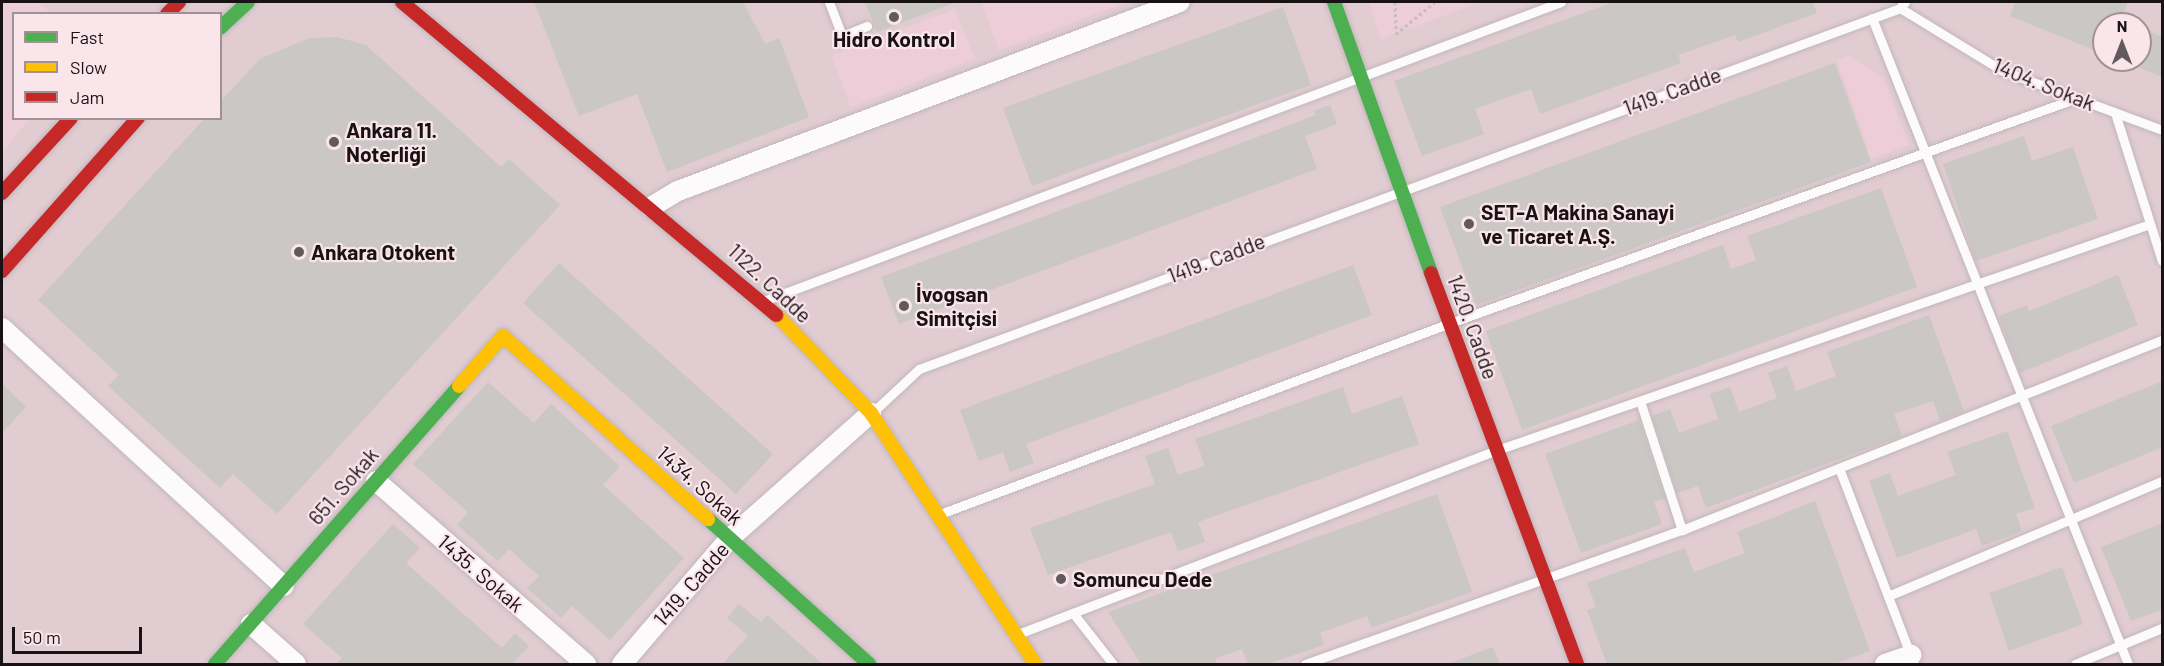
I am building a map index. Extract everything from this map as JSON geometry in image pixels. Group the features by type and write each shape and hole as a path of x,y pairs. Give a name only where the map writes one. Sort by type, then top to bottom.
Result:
{"street":[{"path":"222,26 248,2"},
{"name":"1122. Cadde","path":"402,2 764,300 871,413 940,514 1013,636 1035,664"},
{"path":"651,207 678,191 1180,2"},
{"name":"1420. Cadde","path":"1334,2 1494,451 1576,664"},
{"path":"2,193 68,120"},
{"path":"2,271 136,120"},
{"path":"2,328 284,586"},
{"name":"651. Sokak","path":"215,664 503,336"},
{"name":"1434. Sokak","path":"503,336 869,664"},
{"name":"1419. Cadde","path":"622,664 729,539 871,413"},
{"name":"1435. Sokak","path":"376,481 586,664"},
{"path":"251,624 296,664"},
{"path":"1885,664 1912,660"}],"lane":[{"path":"829,2 842,36 867,27"},
{"path":"764,300 1361,73 1561,2"},
{"name":"1419. Cadde","path":"871,413 919,369 1400,189 1903,5"},
{"name":"1404. Sokak","path":"1903,5 2001,70 2163,130"},
{"path":"1872,18 2128,664"},
{"path":"940,514 1450,323 2077,98"},
{"path":"2115,113 2147,225 2163,261"},
{"path":"1013,636 1494,451 2147,225"},
{"path":"1305,664 1682,530 2163,340"},
{"path":"1640,401 1682,530"},
{"path":"1839,468 1912,660"},
{"path":"1888,596 2163,481"},
{"path":"1073,613 1113,664"},
{"path":"2075,664 2163,628"}],"path":[{"path":"1395,2 1396,34 1435,2"}],"shaded area":[{"path":"2,2 2162,2 2162,664 2,664"},
{"path":"2,2 37,2 50,12 12,12 12,120 29,120 2,152"},
{"path":"981,2 1127,2 999,50"},
{"path":"1368,2 1482,2 1381,39"},
{"path":"955,9 975,59 851,107 831,56"},
{"path":"1850,55 1884,79 1909,145 1871,159 1837,60"}],"building":[{"path":"534,2 743,2 765,44 779,38 809,117 667,172 637,94 579,116"},
{"name":"Hidro Kontrol","path":"865,2 954,2 954,3 877,32"},
{"path":"1614,2 1813,2 1817,13 1738,42 1735,35 1678,55 1681,63 1540,114 1531,89 1475,109 1484,134 1422,156 1394,81"},
{"path":"2015,2 2128,2 2124,12 2092,12 2092,49 2010,16"},
{"path":"1283,7 1311,85 1032,186 1003,108"},
{"path":"2152,33 2163,37 2163,77 2150,72"},
{"name":"Ankara Otokent","path":"337,37 366,45 501,167 509,159 560,205 277,514 233,474 220,488 108,386 119,375 38,300 203,120 222,120 222,100 260,59 309,38"},
{"path":"1835,63 1871,162 1476,305 1440,207"},
{"path":"1330,105 1337,124 1305,136 1317,169 899,324 881,277 1316,115 1314,111"},
{"path":"2024,136 2032,161 2073,147 2098,219 1976,261 1943,164"},
{"path":"1881,188 1917,287 1522,430 1486,331 1723,245 1731,269 1756,260 1747,236"},
{"path":"559,263 773,454 736,494 523,303"},
{"path":"1353,265 1372,315 1026,444 1034,463 1010,472 1003,452 979,461 960,410"},
{"path":"2118,275 2138,325 2020,373 1999,316 2027,305 2029,311"},
{"path":"1929,315 1964,411 1940,421 1933,401 1894,414 1902,436 1706,508 1698,486 1677,493 1652,416 1670,409 1679,433 1718,419 1710,394 1730,387 1739,412 1777,398 1768,373 1787,366 1796,391 1836,376 1827,352"},
{"path":"2163,381 2163,447 2074,483 2051,426"},
{"path":"488,382 534,423 551,404 620,466 603,485 684,558 610,640 572,606 561,618 527,588 539,576 509,549 498,561 457,525 468,512 413,464"},
{"path":"2,384 26,407 2,433"},
{"path":"1343,387 1352,414 1402,396 1419,444 1198,522 1205,542 1178,551 1171,532 1048,575 1030,528 1155,484 1145,456 1168,448 1178,475 1205,466 1195,439"},
{"path":"1639,420 1665,498 1654,502 1662,524 1581,553 1545,454"},
{"path":"2007,431 2035,508 2016,514 2022,531 1982,546 1976,529 1897,558 1869,481 1890,473 1898,496 1956,475 1947,452"},
{"path":"1437,494 1472,592 1371,628 1367,616 1320,633 1324,645 1268,664 1248,664 1242,649 1215,659 1217,664 1141,664 1108,612"},
{"path":"1815,501 1870,651 1834,664 1607,664 1587,610 1596,607 1587,583 1685,548 1694,572 1745,553 1737,532"},
{"path":"2163,523 2163,609 2131,621 2101,547"},
{"path":"393,524 420,548 406,563 502,648 515,633 529,646 512,664 336,664 342,658 303,624"},
{"path":"2062,567 2083,624 2009,651 1989,593"},
{"path":"739,604 761,622 767,615 823,664 722,664 748,636 727,618"},
{"path":"1493,647 1500,664 1450,664 1450,663"}],"traffic: fast":[{"path":"222,26 248,2"},
{"path":"1334,2 1431,273"},
{"path":"215,664 459,386"},
{"path":"708,519 869,664"}],"traffic: slow":[{"path":"777,315 871,413 1035,664"},
{"path":"459,386 503,336 708,519"}],"traffic: jam":[{"path":"169,12 179,2"},
{"path":"402,2 777,315"},
{"path":"2,193 69,120"},
{"path":"2,271 136,120"},
{"path":"1431,273 1577,664"}],"place":[{"name":"Hidro Kontrol","path":"894,17"},
{"name":"Ankara 11. Noterliği","path":"334,142"},
{"name":"SET-A Makina Sanayi ve Ticaret A.Ş.","path":"1469,224"},
{"name":"Ankara Otokent","path":"299,252"},
{"name":"İvogsan Simitçisi","path":"904,306"},
{"name":"Somuncu Dede","path":"1061,579"}]}
